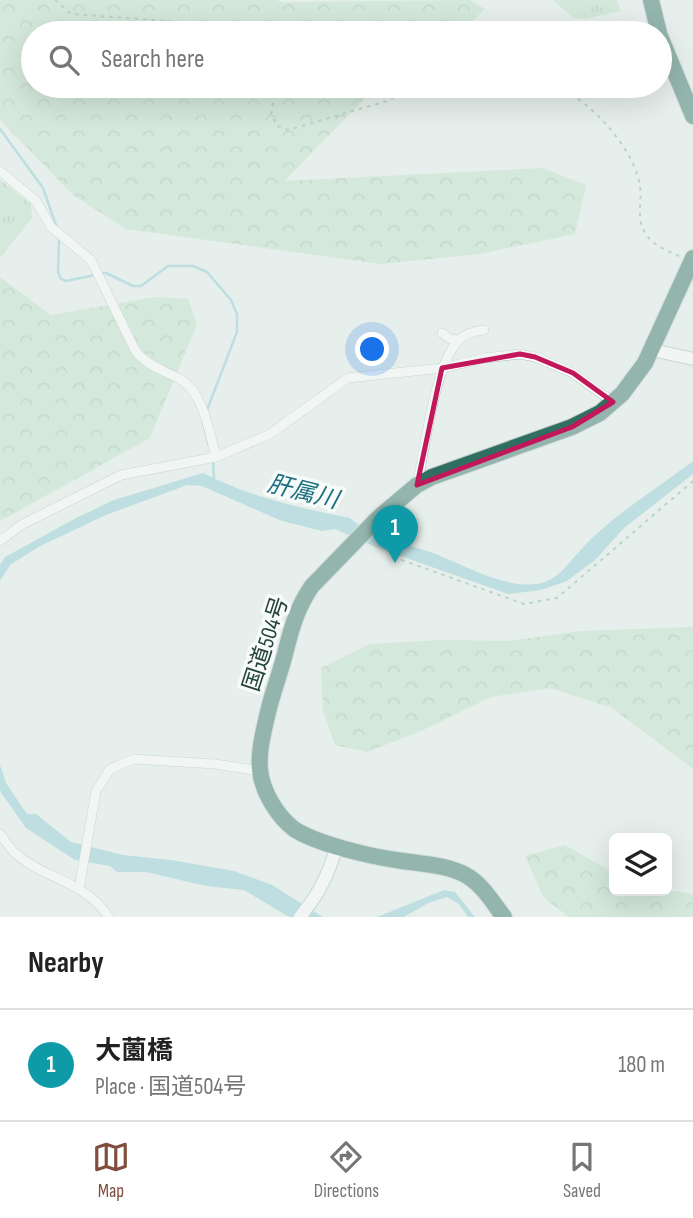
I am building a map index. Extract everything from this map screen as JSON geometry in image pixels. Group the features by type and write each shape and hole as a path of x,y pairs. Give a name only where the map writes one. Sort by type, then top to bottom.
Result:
{"highway":[{"path":"651,0 656,21"},
{"path":"672,65 693,116"},
{"name":"国道504号","path":"504,917 483,888 468,876 452,869 364,855 294,828 280,815 267,793 260,771 263,734 290,630 302,601 312,586 378,518 417,485 432,477 572,427 600,413 613,402 634,380 652,350 689,258"}],"main road":[{"path":"652,350 693,359"},
{"path":"300,917 329,874 337,845"}],"street":[{"path":"0,171 36,201 51,227 91,260 114,310 135,350 144,361 183,381 195,396 201,404 216,457"},
{"path":"442,333 457,340 470,332 484,330"},
{"path":"417,485 442,368 457,340"},
{"path":"0,541 20,525 121,475 216,457 270,435 348,378 442,368 485,358 520,354 535,357 573,373 613,402"},
{"path":"79,889 96,791 103,776 119,763 134,759 158,759 260,771"},
{"path":"0,834 24,859 98,901 109,917"}],"path":[{"path":"55,0 71,15 164,21"},
{"path":"274,98 271,115 277,126 288,130 393,98"},
{"path":"576,98 620,138 634,162 640,184 640,221 643,231 656,245 689,258"},
{"path":"400,498 408,513 399,559 524,604 557,598 693,481"}],"highlighted area":[{"path":"520,354 535,357 573,373 613,402 572,427 417,485 442,368"}],"green space":[{"path":"0,0 470,0 485,9 472,21 21,21 21,98 365,98 284,181 543,168 586,185 575,234 479,254 381,264 126,229 73,195 0,120"},
{"path":"553,0 617,0 621,11 584,19 573,18"},
{"path":"0,180 31,204 32,218 0,258"},
{"path":"0,277 51,315 155,297 188,299 197,324 150,438 0,521"},
{"path":"693,627 693,769 612,708 550,688 491,697 421,731 367,752 335,745 323,711 321,668 370,644 442,640 508,641 581,631"},
{"path":"565,845 609,870 609,896 672,896 672,891 693,894 693,917 569,917 544,898 525,856"}],"water":[{"path":"693,461 693,474 624,528 595,560 567,581 541,590 508,594 378,548 335,529 322,531 282,521 202,486 187,485 106,515 40,546 10,565 0,581 0,565 5,557 76,518 114,500 203,473 275,501 350,518 367,530 503,581 517,584 545,582 562,570 603,528"},
{"path":"0,765 6,783 27,814 36,814 71,842 123,855 234,871 272,885 323,917 289,917 244,890 206,886 146,872 117,872 110,866 75,860 26,828 0,791"},
{"path":"444,890 455,892 475,917 468,917 459,904 447,897 428,903 404,917 377,917"}],"waterway":[{"path":"0,129 43,188 57,228"},
{"path":"59,238 58,272 61,279 66,281 95,275"},
{"path":"102,273 133,286 141,286 168,266 193,266 207,272 231,300 237,314 237,332 207,410"},
{"path":"203,422 209,446"},
{"path":"213,459 214,481"}],"place":[{"name":"大薗橋","path":"395,563"}],"water label":[{"name":"肝属川","path":"303,492"}]}
